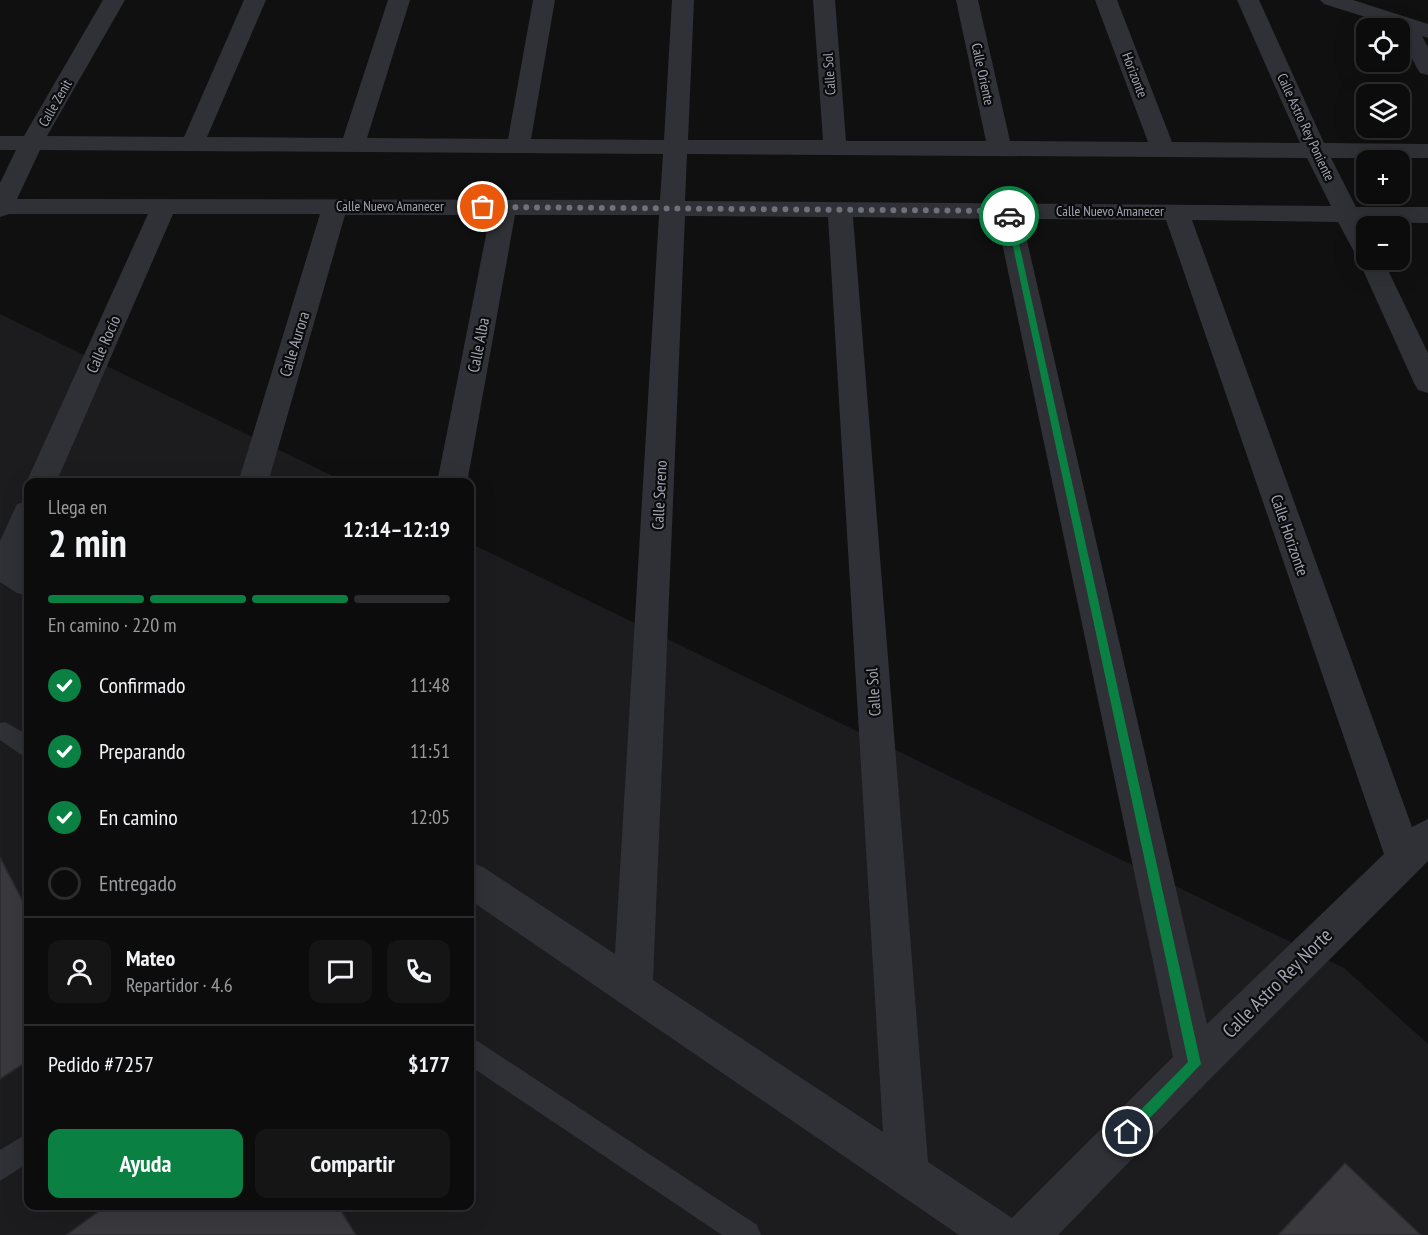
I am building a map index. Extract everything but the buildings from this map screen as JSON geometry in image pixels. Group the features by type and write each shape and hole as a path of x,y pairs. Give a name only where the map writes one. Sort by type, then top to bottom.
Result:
{"street":[{"name":"Calle Zenit","path":"1,207 31,144 114,0"},
{"path":"192,145 255,0"},
{"path":"352,146 399,0"},
{"path":"518,147 544,0"},
{"name":"Calle Sereno","path":"633,989 683,0"},
{"name":"Calle Sol","path":"824,0 835,148"},
{"name":"Calle Oriente","path":"967,0 999,148"},
{"name":"Horizonte","path":"1106,0 1163,149"},
{"name":"Calle Astro Rey Poniente","path":"1248,0 1316,151 1356,231"},
{"path":"1331,0 1388,18"},
{"path":"1410,25 1428,31"},
{"path":"1410,34 1428,68"},
{"path":"0,143 1428,151"},
{"name":"Calle Rocío","path":"43,478 164,206"},
{"name":"Calle Nuevo Amanecer","path":"1,207 335,206 1428,215"},
{"name":"Calle Aurora","path":"254,478 335,206"},
{"name":"Calle Alba","path":"453,478 504,207"},
{"name":"Calle Sol","path":"840,210 907,1173"},
{"path":"1008,211 1195,1064"},
{"name":"Calle Horizonte","path":"1176,212 1416,847"},
{"path":"1375,270 1428,383"},
{"path":"11,573 24,526"},
{"name":"Calle Astro Rey Norte","path":"1027,1235 1195,1064 1416,847"},
{"path":"474,882 998,1235"}],"lane":[{"path":"5,731 24,744"},
{"path":"474,1054 747,1235"},
{"path":"0,1167 24,1150"}],"shaded area":[{"path":"0,314 337,478 24,478 24,1210 474,1210 474,545 1344,968 1428,1044 1428,1235 0,1235"}],"way so far":[{"path":"483,207 1008,211 1009,216"}],"route":[{"path":"1009,216 1195,1064 1128,1132"}]}
